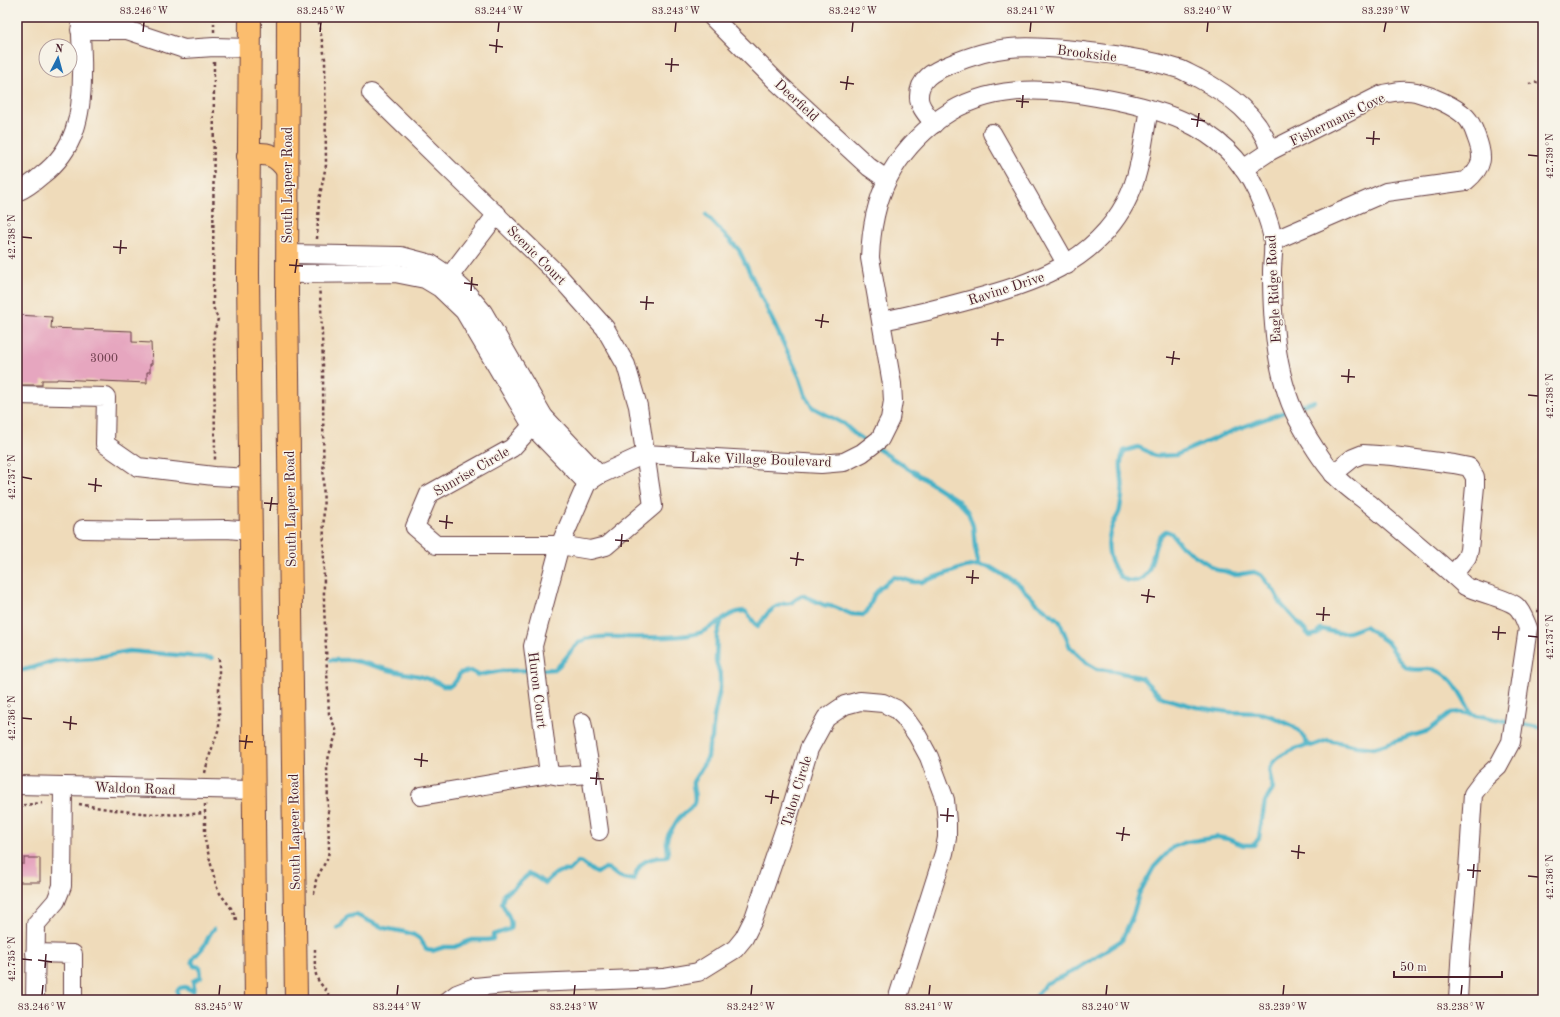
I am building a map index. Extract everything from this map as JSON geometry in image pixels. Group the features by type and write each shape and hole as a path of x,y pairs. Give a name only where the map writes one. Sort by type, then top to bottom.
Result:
{"main road":[{"path":"250,17 248,156 256,1000"},
{"name":"South Lapeer Road","path":"288,17 286,170 296,1000"},
{"path":"248,156 255,154 268,155 282,162 286,170"}],"street":[{"name":"Deerfield","path":"712,17 778,83 869,167 886,179"},
{"path":"17,192 24,189 48,171 62,156 73,137 79,117 82,75 81,24 127,30 184,49 214,47 249,48"},
{"name":"Brookside","path":"934,124 918,99 920,86 928,75 968,57 1009,48 1042,47 1104,53 1180,69 1215,87 1245,110 1257,123 1266,138 1270,151"},
{"name":"Eagle Ridge Road","path":"871,236 876,206 886,179 894,165 917,139 934,124 957,107 982,96 1019,90 1079,94 1128,102 1186,121 1217,140 1243,169 1255,186 1267,216 1273,241 1273,313 1276,352 1290,400 1301,426 1333,474 1465,586 1476,592 1516,606 1524,617 1528,628 1511,742 1498,766 1485,778 1472,794 1458,1000"},
{"name":"Fishermans Cove","path":"1243,169 1270,151 1382,94 1398,91 1415,92 1435,99 1466,117 1474,131 1481,150 1480,163 1476,173 1466,182 1386,192 1273,241"},
{"name":"Scenic Court","path":"371,93 556,273 605,328 626,365 638,406 653,506 606,546 590,550 560,545"},
{"name":"Ravine Drive","path":"882,320 916,315 1014,289 1055,272 1067,265 1099,240 1126,202 1137,172 1149,108"},
{"path":"992,133 1067,265"},
{"path":"445,282 497,214"},
{"name":"Lake Village Boulevard","path":"593,479 645,454 821,464 844,462 862,453 880,439 890,419 893,401 892,384 882,320 870,258 871,236"},
{"path":"287,264 395,273 445,282 538,422 593,479"},
{"path":"17,395 106,397 105,444 138,467 214,476 250,478"},
{"name":"Sunrise Circle","path":"538,422 512,448 429,494 414,527 436,545 560,545"},
{"path":"1333,474 1353,458 1363,454 1393,456 1469,467 1475,477 1475,486 1469,550 1467,557 1453,575"},
{"name":"Huron Court","path":"549,774 532,646 560,545 593,479"},
{"path":"83,529 227,529 251,531"},
{"name":"Talon Circle","path":"449,1000 457,994 476,987 505,984 663,978 698,972 735,949 744,938 754,918 788,819 809,749 826,718 845,705 860,701 883,702 896,709 905,718 917,735 929,757 946,800 947,838 944,853 897,1000"},
{"path":"582,722 599,831"},
{"path":"421,796 549,774 559,776 591,774"},
{"name":"Waldon Road","path":"17,785 63,794 253,790"},
{"path":"35,1000 36,924 56,901 62,886 63,794"},
{"path":"36,953 74,954 73,1000"}],"path":[{"path":"214,17 214,35"},
{"path":"317,244 319,200 326,165 325,59 318,17"},
{"path":"214,59 214,307 218,323 214,332 214,466"},
{"path":"1529,84 1543,81"},
{"path":"314,899 316,880 328,857 327,766 337,732 329,714 324,605 323,365 321,305 318,286"},
{"path":"205,777 208,760 219,728 219,656"},
{"path":"17,806 50,801 63,794 148,815 205,813"},
{"path":"205,801 205,840 218,891 233,909 237,924"},
{"path":"315,942 316,972 318,979 330,994 330,1000"}],"building":[{"path":"17,315 52,317 51,328 132,331 132,342 151,343 152,364 150,364 150,372 147,372 147,383 57,379 42,380 42,385 17,385"},
{"path":"24,858 40,858 40,882 17,882 17,864 24,864"}],"waterway":[{"path":"706,215 739,250 800,378 805,394 812,407 844,424 857,436 869,443"},
{"path":"1297,407 1314,401"},
{"path":"1290,410 1237,429 1176,455 1155,456 1138,447 1124,451 1121,462 1122,498 1120,510 1110,531 1108,545 1112,564 1120,576 1124,579 1131,581 1139,580 1145,576 1151,564 1157,542 1161,536 1166,531 1171,533 1181,546 1217,570 1235,575 1254,572 1261,575 1274,591 1281,604 1310,636 1318,634 1321,629 1338,633 1349,632 1365,626 1387,642 1406,668 1415,670 1436,670 1443,674 1455,685 1472,714"},
{"path":"875,447 957,500 968,512 973,526 975,547 979,565"},
{"path":"540,670 555,669 580,642 589,638 670,637 690,635 705,631 732,614 745,611 758,626 767,614 774,608 783,604 791,603 802,595 824,605 835,607 851,614 864,615 868,610 874,595 893,577 913,582 921,582 965,567 979,565 990,567 1018,584 1038,604 1060,622 1070,647 1087,663 1097,669 1114,671 1142,678 1160,696 1196,707 1229,712 1260,713 1273,717 1294,727 1300,732 1308,744"},
{"path":"337,928 341,926 347,917 356,915 384,928 414,935 420,939 427,950 432,951 444,947 455,947 471,940 493,939 493,935 510,929 511,925 510,918 502,903 504,894 529,874 545,883 558,872 569,871 578,862 584,864 592,871 597,873 605,868 609,869 619,877 633,880 644,862 655,858 666,857 668,855 667,837 678,819 693,805 695,798 693,782 708,757 720,689 720,674 716,661 717,635 721,622"},
{"path":"17,671 54,661 93,658 129,651 212,658"},
{"path":"331,660 351,660 360,662 419,676 432,680 443,686 450,686 456,681 460,673 471,671 478,675 501,671 533,670"},
{"path":"1034,1000 1045,984 1074,971 1122,940 1133,915 1139,894 1154,867 1173,847 1186,842 1218,837 1243,845 1254,845 1259,838 1265,802 1273,789 1270,775 1271,767 1278,757 1308,744 1311,746 1328,740 1373,748 1428,731 1451,713 1461,712 1510,722"},
{"path":"1517,723 1543,728"},
{"path":"179,1000 177,991 180,988 185,987 193,991 193,981 201,977 200,967 194,966 192,961 204,946 214,929"}]}
